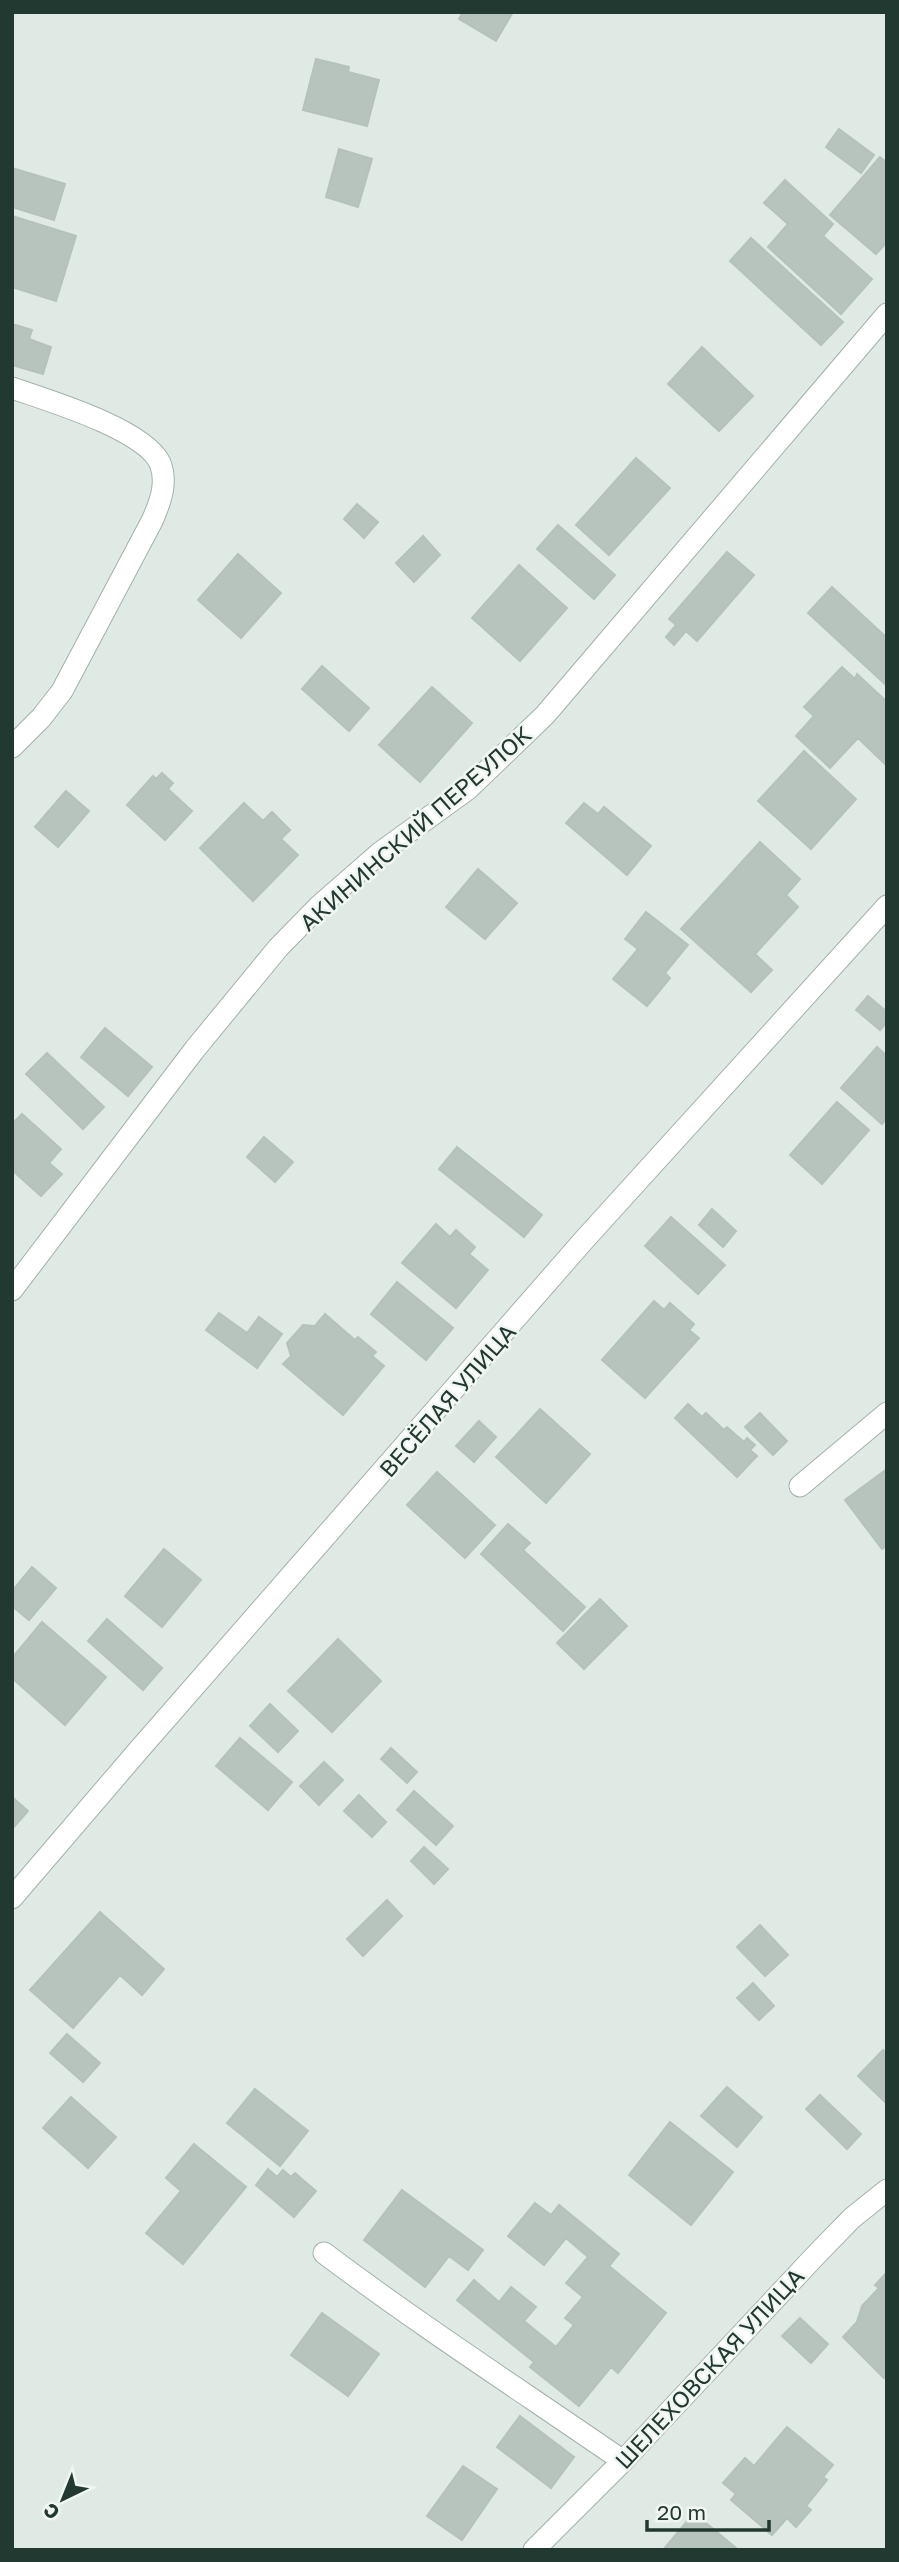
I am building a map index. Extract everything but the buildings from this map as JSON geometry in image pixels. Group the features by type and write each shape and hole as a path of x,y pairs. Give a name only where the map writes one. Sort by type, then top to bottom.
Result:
{"street":[{"name":"АКИНИНСКИЙ ПЕРЕУЛОК","path":"12,1290 195,1049 278,948 318,907 381,852 468,789 545,715 887,314"},
{"path":"12,388 76,409 134,438 160,463 163,479 162,497 152,521 62,691 41,718 12,747"},
{"name":"ВЕСЁЛАЯ УЛИЦА","path":"12,1898 584,1240 887,906"},
{"path":"800,1486 887,1413"},
{"name":"ШЕЛЕХОВСКАЯ УЛИЦА","path":"534,2550 623,2461 852,2218 887,2190"},
{"path":"324,2253 412,2319 623,2461"}]}
